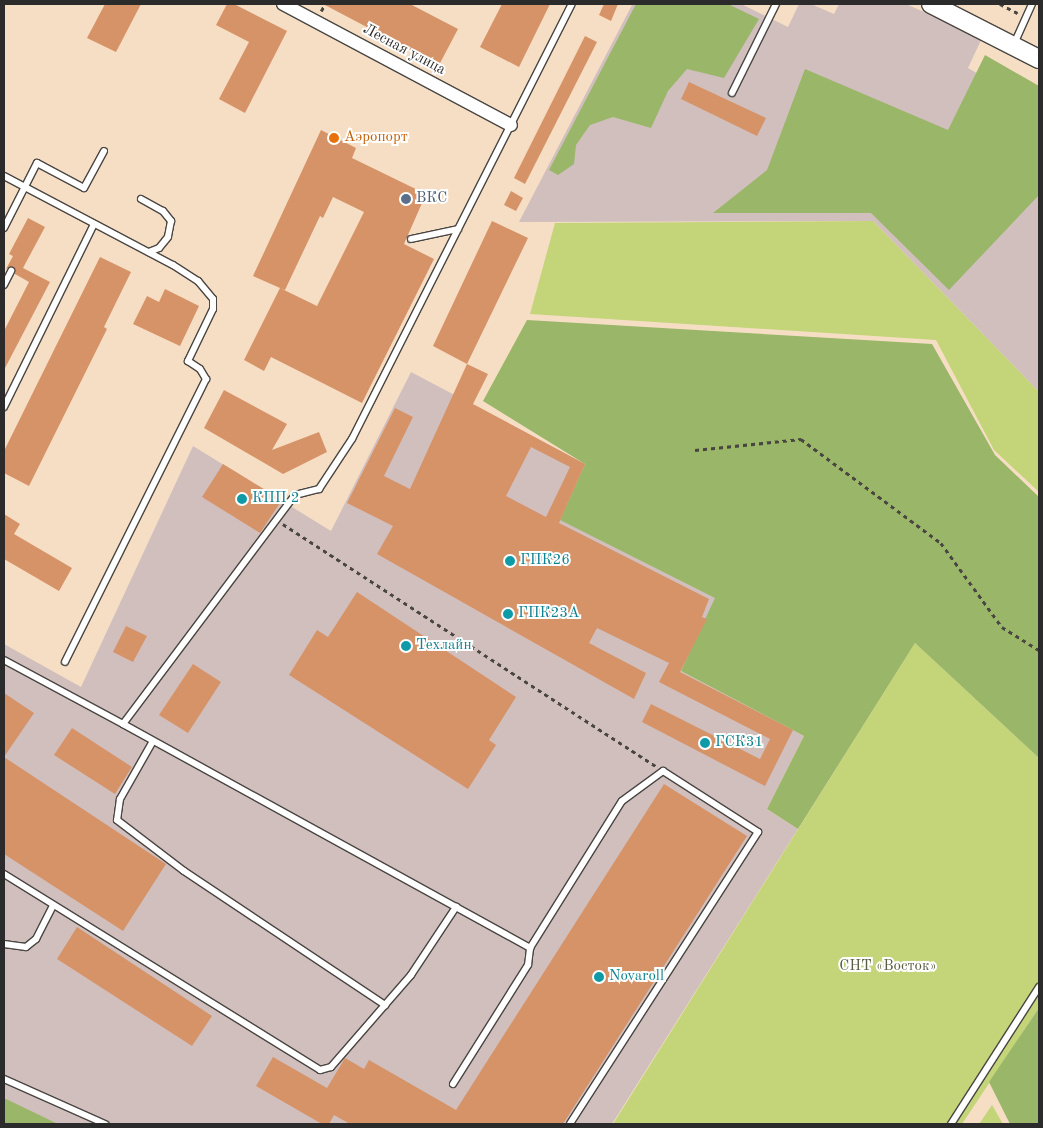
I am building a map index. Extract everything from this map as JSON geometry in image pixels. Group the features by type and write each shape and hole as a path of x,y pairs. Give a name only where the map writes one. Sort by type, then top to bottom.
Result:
{"street":[{"name":"Лесная улица","path":"283,4 510,124"},
{"path":"931,4 1014,44 1039,59"}],"lane":[{"path":"123,724 296,495 319,490 352,439 572,4"},
{"path":"732,93 776,4"},
{"path":"1014,44 1032,4"},
{"path":"4,228 37,163 84,188 104,151"},
{"path":"4,176 148,252 198,282 213,299 213,310 188,360 200,369 206,379 65,662"},
{"path":"141,199 163,210 171,221 168,237 159,248 148,252"},
{"path":"4,407 94,224"},
{"path":"411,239 458,229"},
{"path":"4,285 11,272"},
{"path":"4,660 530,948"},
{"path":"153,741 120,799 117,820 184,871 385,1005"},
{"path":"453,1084 528,965 530,948 622,801 663,771 758,832 570,1124"},
{"path":"4,874 320,1070 331,1067 411,975 456,907"},
{"path":"4,944 26,946 36,939 53,905"},
{"path":"951,1124 1039,987"},
{"path":"4,1080 105,1124"}],"path":[{"path":"694,450 801,439 941,543 1002,627 1039,650"},
{"path":"276,520 663,771"}],"shaded area":[{"path":"629,4 741,4 788,27 799,4 811,4 834,14 839,4 906,4 982,38 968,68 1039,109 1039,392 873,221 519,222 632,5"},
{"path":"411,372 585,464 560,519 718,599 681,671 804,736 767,809 798,829 612,1124 4,1124 4,644 81,687 193,446 331,531"}],"green space":[{"path":"636,4 728,4 759,19 724,78 687,69 668,91 651,128 613,117 590,125 576,145 574,164 558,175 549,170"},
{"path":"985,55 1039,86 1039,195 949,290 871,213 713,213 767,170 805,69 948,130"},
{"path":"873,221 1039,392 1039,492 994,450 936,340 530,314 555,223"},
{"path":"527,320 932,344 995,455 1039,497 1039,758 915,643 798,829 767,809 804,736 681,671 715,598 560,520 585,464 483,401"},
{"name":"СНТ «Восток»","path":"915,643 1039,758 1039,1008 962,1124 613,1124"},
{"path":"1039,1008 1039,1124 1010,1124 989,1082"},
{"path":"4,1098 58,1124 4,1124"},
{"path":"992,1105 1003,1124 979,1124"}],"building":[{"path":"105,4 141,4 116,52 87,38"},
{"path":"227,4 234,4 287,31 245,113 219,99 249,42 216,25"},
{"path":"323,4 410,4 458,29 439,65"},
{"path":"502,4 550,4 519,67 480,47"},
{"path":"604,4 618,4 611,21 599,15"},
{"path":"585,36 597,42 525,184 514,178"},
{"path":"689,82 766,118 757,136 681,99"},
{"path":"321,130 356,148 352,158 426,194 404,244 434,259 362,403 271,357 264,371 244,360 280,288 253,276","holes":["333,197 364,212 317,306 280,288 285,290 320,216 323,218"]},
{"path":"511,191 523,198 516,211 504,205"},
{"path":"28,218 45,227 23,268 50,282 4,370 4,331 29,282 15,274 14,267 6,269 13,256 9,254"},
{"path":"492,221 528,238 467,364 433,346"},
{"path":"100,257 131,272 104,327 107,329 29,486 4,473 4,451"},
{"path":"165,289 199,306 180,346 133,324 147,296 159,302"},
{"path":"467,364 488,374 473,404 585,464 559,523 709,599 702,617 707,619 680,672 793,730 765,786 642,722 651,704 760,759 770,739 659,682 669,663 597,628 589,643 646,673 634,699 377,554 393,526 347,503 395,408 413,417 384,476 410,489","holes":["531,447 570,467 546,517 506,496"]},
{"path":"224,390 287,424 272,450 319,432 327,452 283,474 204,428"},
{"name":"КПП 2","path":"223,464 282,500 260,533 202,497"},
{"path":"4,514 20,524 14,534 72,568 59,591 4,559"},
{"path":"357,592 516,697 489,740 496,745 468,789 289,675 317,630 328,637"},
{"path":"126,626 147,636 133,662 113,652"},
{"path":"193,664 221,682 188,733 159,715"},
{"path":"4,693 34,713 4,757"},
{"path":"72,728 132,767 115,794 54,755"},
{"path":"4,757 166,864 123,931 4,854"},
{"name":"Novaroll","path":"664,784 747,836 563,1124 350,1124 334,1115 329,1124 322,1124 256,1086 273,1057 327,1088 345,1058 364,1069 369,1060 456,1110"},
{"path":"77,927 212,1016 192,1046 57,959"}],"place":[{"name":"Аэропорт","path":"334,138"},
{"name":"ВКС","path":"406,199"},
{"name":"КПП 2","path":"242,499"},
{"name":"ГПК26","path":"510,561"},
{"name":"ГПК23А","path":"508,614"},
{"name":"Техлайн","path":"406,646"},
{"name":"ГСК31","path":"705,743"},
{"name":"Novaroll","path":"599,977"}]}
